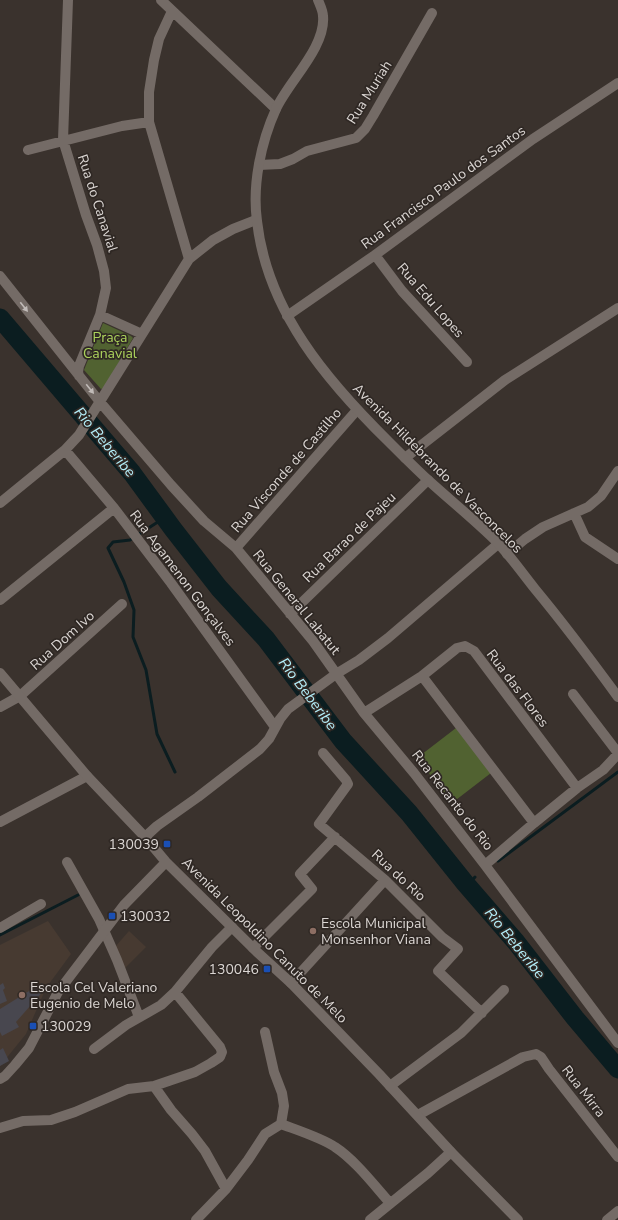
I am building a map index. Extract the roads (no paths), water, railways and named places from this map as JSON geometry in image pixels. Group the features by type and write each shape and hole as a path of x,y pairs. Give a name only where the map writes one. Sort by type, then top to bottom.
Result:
{"street":[{"name":"Rua do Canavial","path":"68,0 63,140 104,271 106,288 100,315 78,366 79,376"},
{"path":"161,0 276,109"},
{"name":"Avenida Hildebrando de Vasconcelos","path":"318,0 324,14 320,38 276,109 262,150 259,165 256,220 261,248 268,272 287,316 324,372 357,410 405,458 498,544 579,644 618,697"},
{"path":"172,10 159,38 154,60 149,92 148,122 189,259"},
{"name":"Rua Muriah","path":"259,165 280,164 307,151 356,138 365,129 373,116 432,13"},
{"name":"Rua Francisco Paulo dos Santos","path":"287,316 375,255 533,139 618,83"},
{"path":"28,150 122,126 148,122"},
{"path":"0,503 64,450 78,435 189,259 213,240 233,229 256,220"},
{"name":"Rua Edu Lopes","path":"375,255 402,291 468,362"},
{"path":"0,276 100,402"},
{"path":"405,458 505,380 618,308"},
{"path":"100,315 142,334"},
{"name":"Rua General Labatut","path":"100,402 204,521 236,548 313,642 336,674"},
{"name":"Rua Visconde de Castilho","path":"236,548 357,410"},
{"name":"Rua Agamenon Gonçalves","path":"64,450 114,508 140,542 275,727"},
{"path":"507,554 525,539 543,527 588,507 601,496 618,471"},
{"name":"Rua Barao de Pajeu","path":"290,614 428,480"},
{"path":"0,600 114,508"},
{"path":"574,513 585,537 618,559"},
{"path":"145,837 157,826 247,759 264,744 288,709 388,638 498,544"},
{"name":"Rua Dom Ivo","path":"0,707 20,696 122,604"},
{"name":"Rua das Flores","path":"364,713 422,676 457,648 465,646 474,651 577,788"},
{"name":"Avenida Leopoldino Canuto de Melo","path":"0,673 87,776 145,837 166,862 253,948 291,983 418,1115 451,1152 518,1220"},
{"name":"Rua Recanto do Rio","path":"336,674 364,713 414,773 485,865 577,788 604,770 618,754"},
{"path":"422,676 534,823"},
{"path":"573,694 618,754"},
{"name":"Rua do Rio","path":"323,753 348,784 319,824 385,880 442,937 458,949 438,971 482,1013"},
{"path":"0,822 87,776"},
{"path":"253,948 312,889 300,874 335,837"},
{"path":"68,862 95,912 139,1017"},
{"path":"0,1078 5,1076 29,1048 58,992 104,932 134,893 166,862"},
{"path":"485,865 618,1043"},
{"path":"291,983 385,880"},
{"path":"0,928 41,904"},
{"path":"94,1049 126,1025 161,1005 175,992 212,947 232,927"},
{"path":"390,1086 461,1033 504,990"},
{"path":"0,1128 23,1121 51,1120 75,1112 128,1089 154,1086 200,1069 220,1058 222,1052 220,1047 175,992"},
{"path":"196,1220 226,1189 265,1134 281,1124 284,1106 282,1093 274,1072 265,1032"},
{"name":"Rua Mirra","path":"418,1115 523,1057 536,1054 541,1057 618,1157"},
{"path":"154,1086 171,1110 205,1151 226,1189"},
{"path":"281,1124 335,1147 369,1179 390,1203"},
{"path":"370,1220 428,1173 451,1152"},
{"path":"607,1220 618,1211"}],"waterway":[{"name":"Rio Beberibe","path":"0,318 132,473 219,588 266,639 343,741 409,813 465,883 516,942 575,1018 618,1069"},
{"path":"164,518 130,540 113,542 108,548 124,582 134,610 133,637 146,670 157,734 175,772"},
{"path":"498,861 618,772"},
{"path":"467,886 475,877"},
{"path":"0,935 78,895"}],"place":[{"name":"130039","path":"167,844"},
{"name":"130032","path":"112,916"},
{"name":"Escola Municipal Monsenhor Viana","path":"313,931"},
{"name":"130046","path":"267,969"},
{"name":"Escola Cel Valeriano Eugenio de Melo","path":"22,995"},
{"name":"130029","path":"33,1026"}],"park label":[{"name":"Praça Canavial","path":"110,346"}]}
